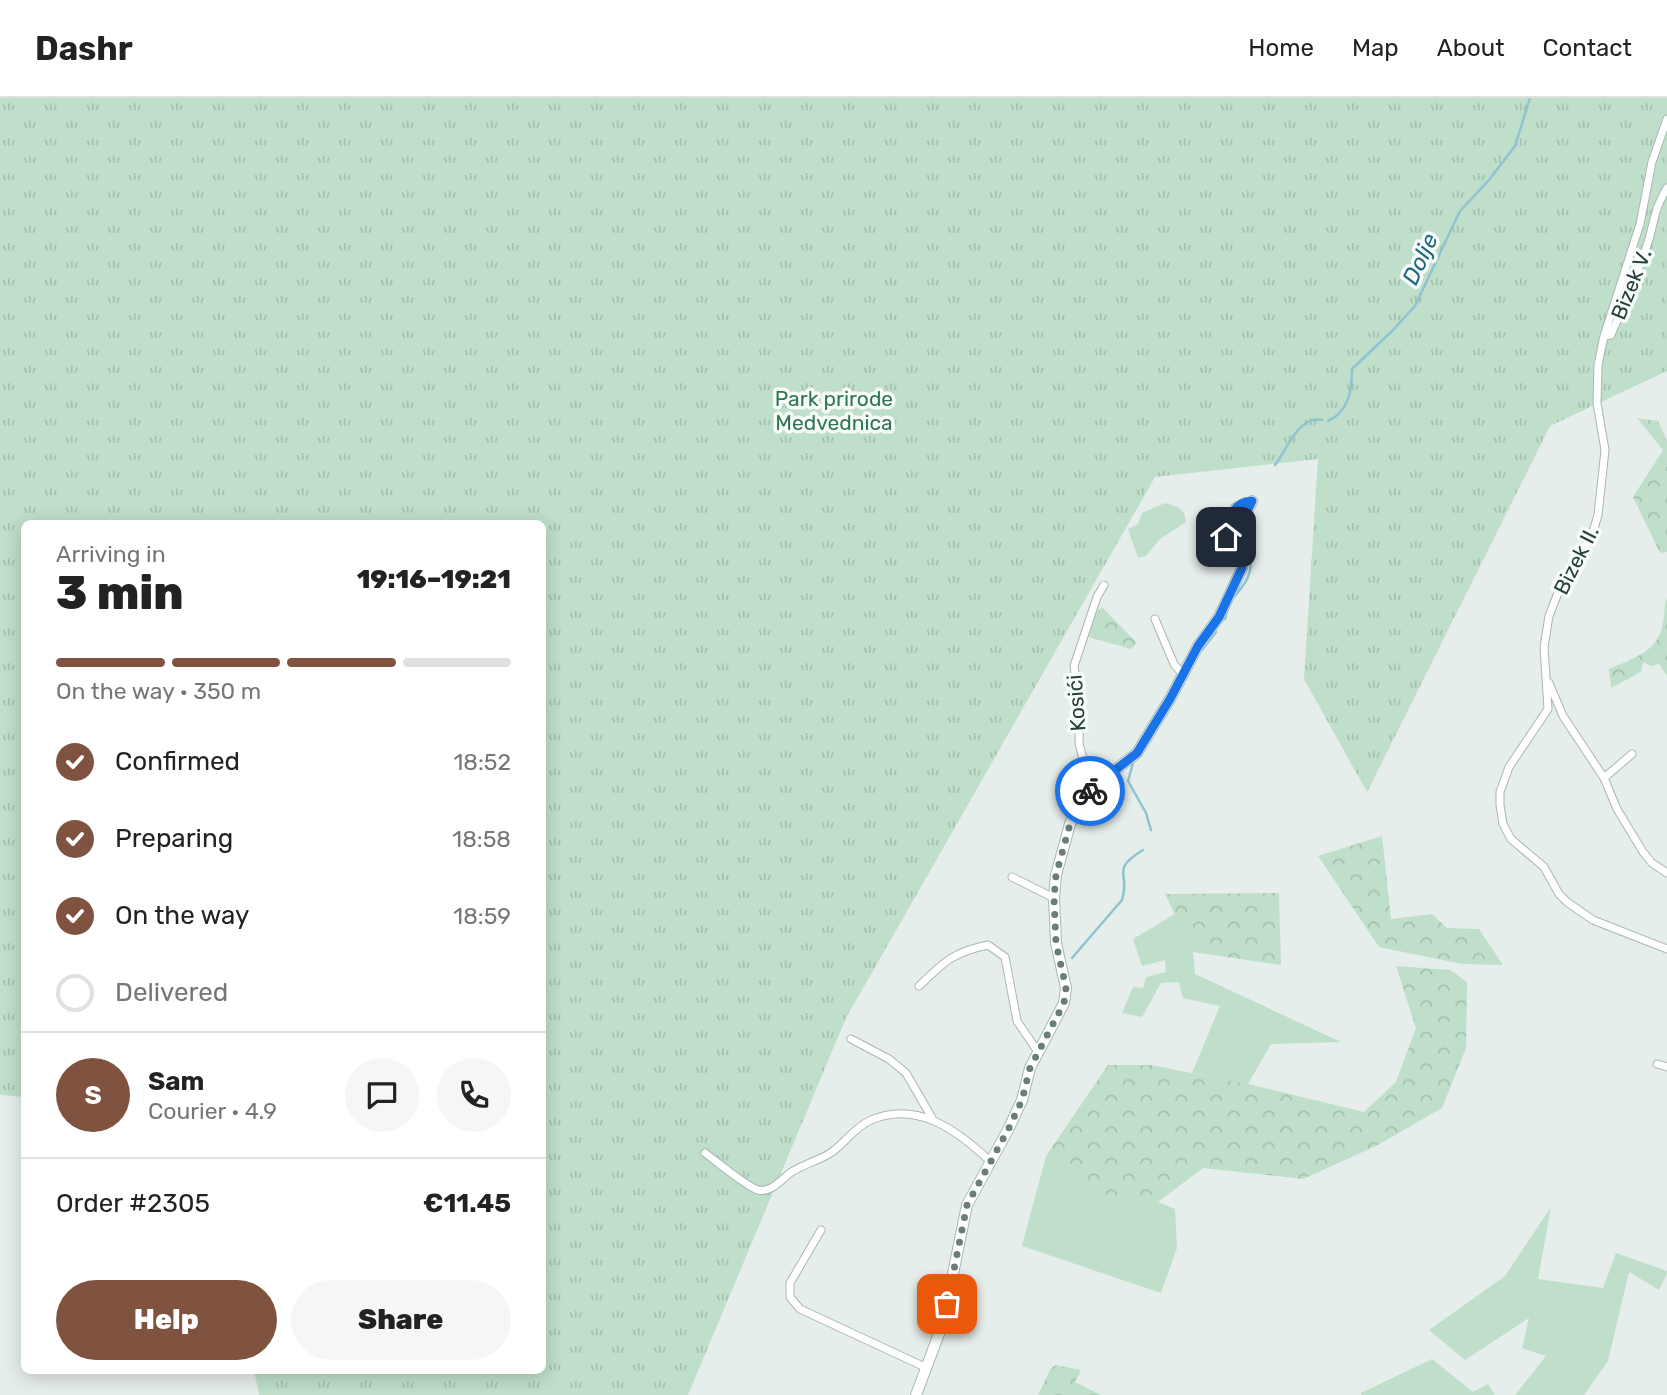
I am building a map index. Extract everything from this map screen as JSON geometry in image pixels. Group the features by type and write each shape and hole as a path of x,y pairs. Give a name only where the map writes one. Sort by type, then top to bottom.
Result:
{"street":[{"name":"Bizek II.","path":"1667,119 1652,162 1640,224 1604,336 1598,365 1598,403 1605,450 1601,498 1592,535 1565,575 1549,616 1544,647 1548,709 1508,767 1500,792 1503,824 1511,839 1539,861 1559,894 1580,913 1614,930 1667,950"},
{"name":"Bizek V.","path":"1604,336 1611,335 1627,299 1649,238 1656,206 1667,188"},
{"path":"1206,548 1215,548 1221,544 1235,507 1252,501"},
{"path":"916,1395 943,1323 967,1205 1022,1100 1030,1068 1064,1003 1066,988 1056,943 1054,898 1056,875 1070,824 1080,804 1097,781 1137,753 1198,646 1219,617 1242,568 1245,515 1252,501"},
{"name":"Kosići","path":"1097,781 1084,763 1079,743 1080,704 1074,666 1097,597 1104,585"},
{"path":"1155,619 1174,664 1183,675"},
{"path":"1547,680 1563,716 1604,778 1617,809 1643,852 1652,863 1667,873"},
{"path":"1604,778 1632,754"},
{"path":"1012,877 1054,898"},
{"path":"919,986 943,964 964,950 988,945 1005,957 1017,1021 1038,1052"},
{"path":"851,1039 889,1059 906,1073 932,1118"},
{"path":"1657,1064 1667,1067"},
{"path":"705,1153 758,1189 770,1189 792,1172 832,1152 848,1135 871,1120 898,1114 932,1118 967,1140 990,1161"},
{"path":"821,1230 790,1283 790,1297 800,1309 927,1368"}],"green space":[{"name":"Park prirode Medvednica","path":"0,98 1667,98 1667,371 1550,426 1367,792 1304,679 1318,459 1155,477 846,1018 688,1395 259,1395 255,1374 546,1374 546,520 21,520 21,1097 0,1095"},
{"path":"1637,418 1658,421 1667,441 1667,552 1660,553 1633,497 1663,450"},
{"path":"1165,503 1178,507 1184,513 1186,522 1160,539 1146,556 1138,558 1128,529 1138,524 1142,513"},
{"path":"1667,599 1667,676 1659,664 1651,666 1643,662 1641,672 1611,688 1609,669 1644,652 1657,639"},
{"path":"1102,607 1137,643 1131,649 1085,636 1095,614"},
{"path":"1382,836 1391,919 1432,914 1447,928 1479,929 1503,965 1462,964 1379,947 1318,856"},
{"path":"1279,893 1281,965 1193,952 1165,894"},
{"path":"1175,914 1193,952 1195,974 1341,1042 1271,1044 1248,1084 1192,1073 1220,1006 1183,998 1179,982 1161,983 1142,1017 1122,1013 1133,987 1143,988 1146,977 1166,972 1165,960 1142,966 1133,939"},
{"path":"1396,966 1450,970 1467,982 1466,1048 1442,1108 1376,1146 1303,1179 1203,1168 1158,1202 1092,1193 1046,1156 1108,1065 1151,1065 1248,1084 1364,1112 1396,1082 1416,1028"},
{"path":"1046,1156 1092,1193 1158,1202 1175,1209 1177,1248 1161,1293 1022,1246"},
{"path":"1551,1207 1538,1279 1603,1288 1616,1253 1667,1271 1667,1274 1659,1290 1629,1272 1608,1361 1584,1395 1515,1395 1546,1356 1522,1348 1529,1318 1465,1360 1429,1330 1505,1276"},
{"path":"1432,1359 1473,1392 1488,1384 1495,1395 1361,1395 1361,1393"},
{"path":"1056,1365 1081,1370 1075,1382 1101,1395 1038,1395 1051,1368"}],"waterway":[{"name":"Dolje","path":"1328,421 1345,406 1350,392 1352,369 1415,306 1460,211 1489,180 1515,146 1530,98"},
{"name":"Dolje","path":"1275,465 1300,428 1314,420 1322,420"},
{"name":"Dolje","path":"1232,599 1248,578 1251,566 1249,552"},
{"name":"Dolje","path":"1225,619 1227,611"},
{"name":"Dolje","path":"1202,650 1216,632"},
{"name":"Dolje","path":"1133,763 1128,781 1146,813 1151,830"},
{"name":"Dolje","path":"1072,958 1122,900 1124,868 1143,850"}],"way so far":[{"path":"947,1304 967,1205 1009,1128 1022,1100 1030,1068 1064,1003 1066,988 1056,943 1056,875 1070,824 1090,791"}],"route":[{"path":"1090,791 1097,781 1137,753 1198,646 1219,617 1242,568 1245,515 1252,501 1241,503 1233,509 1226,537"}]}
